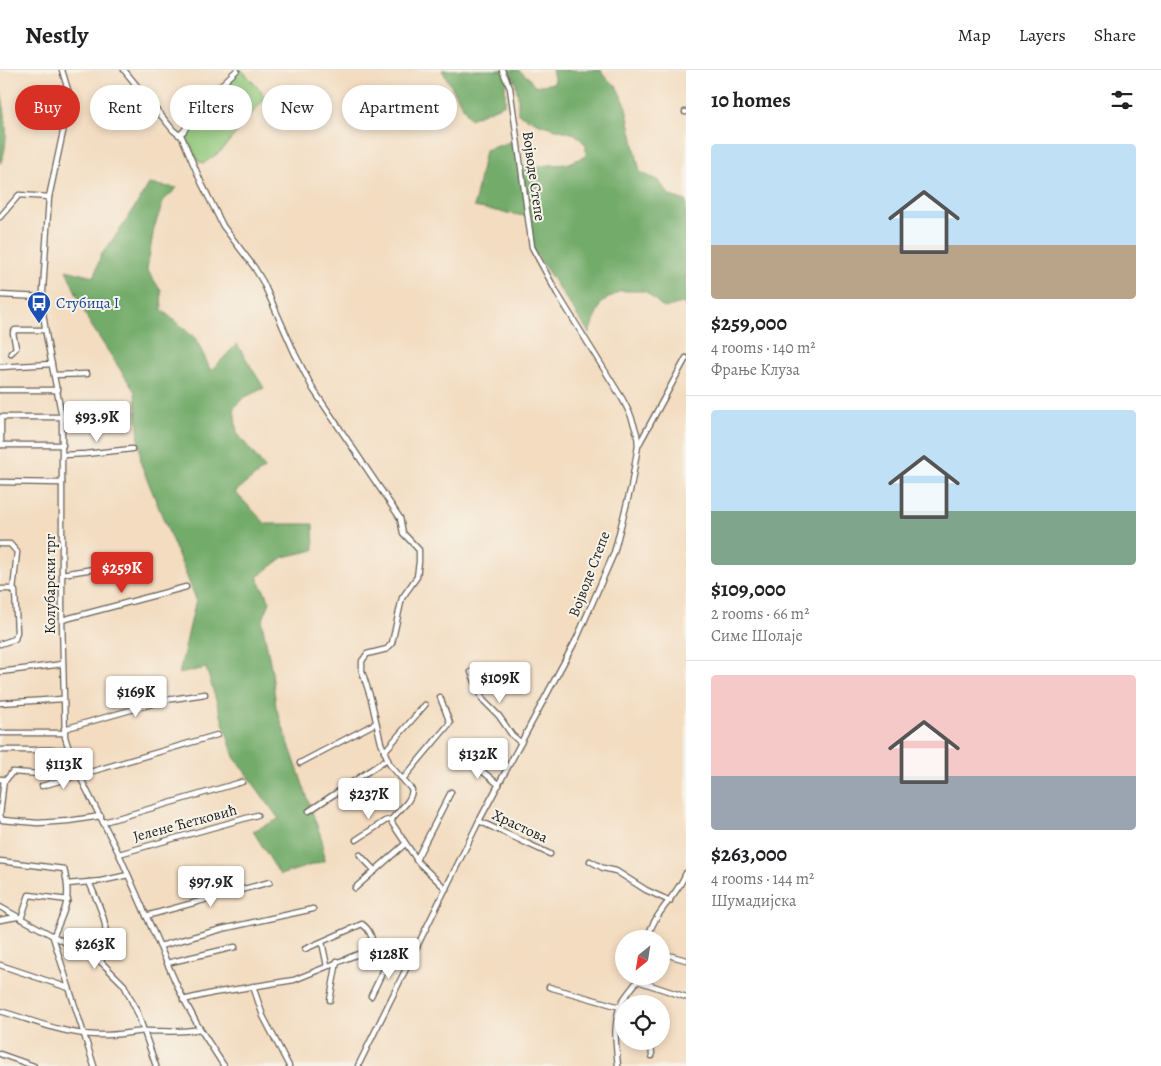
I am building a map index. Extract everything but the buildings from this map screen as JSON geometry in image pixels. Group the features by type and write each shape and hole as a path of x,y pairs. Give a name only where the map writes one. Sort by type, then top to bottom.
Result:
{"street":[{"name":"Колубарски трг","path":"62,70 68,90 69,108 49,198 42,297 45,330 62,417 62,664 64,731 68,750 74,764 119,854 183,1000 224,1066"},
{"path":"124,70 173,130 181,134 201,182 224,226 263,282 294,354 313,389 400,518 403,533 419,550 417,577 402,598 392,643 387,649 367,654 362,662 363,678 384,752 387,759 412,792 409,801 392,819 385,821 356,840"},
{"path":"181,134 198,107 237,70"},
{"name":"Војводе Степе","path":"358,1066 479,821 577,638 614,553 631,487 638,446 631,416 623,400 557,293 532,247 510,88 502,70"},
{"path":"0,217 19,195 49,198"},
{"path":"0,295 42,297"},
{"path":"11,353 16,348 13,333 15,330 45,330"},
{"path":"638,446 686,358"},
{"path":"0,367 52,364"},
{"path":"54,375 87,374"},
{"path":"0,390 58,390"},
{"path":"62,417 0,417 0,445 63,445"},
{"path":"63,455 132,450"},
{"path":"0,482 62,483"},
{"path":"0,544 10,544 17,552 13,591 15,593 16,636 15,639 0,644"},
{"path":"62,574 143,561"},
{"path":"62,620 186,587"},
{"path":"0,589 13,591"},
{"path":"0,672 62,664"},
{"path":"471,672 483,700 499,716 512,736 521,743"},
{"path":"0,733 64,731 166,700 205,694"},
{"path":"403,779 450,723 440,697"},
{"path":"0,702 63,699"},
{"path":"384,752 425,704"},
{"path":"300,763 376,723"},
{"path":"42,786 217,735"},
{"path":"0,750 68,750"},
{"path":"310,811 387,759"},
{"path":"470,761 499,785"},
{"path":"74,764 40,774 12,772 6,780 2,779 0,815 2,820 38,823 101,816"},
{"path":"104,822 242,782"},
{"path":"416,860 451,792"},
{"name":"Јелене Ћетковић","path":"119,854 257,815"},
{"path":"392,819 393,824 416,860 446,889"},
{"name":"Храстова","path":"479,821 550,854"},
{"path":"355,888 405,844"},
{"path":"360,855 375,871"},
{"path":"0,861 37,867 63,868 68,900 66,909 53,937 94,1066"},
{"path":"590,861 602,868 616,872 670,901"},
{"path":"650,930 680,886 686,873"},
{"path":"67,884 128,876"},
{"path":"89,882 106,920 107,934 101,962"},
{"path":"146,916 270,882"},
{"path":"19,918 29,896 68,900"},
{"path":"0,907 101,962 124,985 135,1007 156,1066"},
{"path":"160,946 222,928 313,910"},
{"path":"0,920 19,918"},
{"path":"305,949 362,924 370,933 374,948"},
{"path":"322,942 327,966"},
{"path":"167,963 235,947"},
{"path":"183,1000 212,993 294,980 337,961 374,948 384,947 391,954 390,958 370,996"},
{"path":"670,956 686,960"},
{"path":"390,958 407,967"},
{"path":"330,1000 337,961"},
{"path":"0,964 69,988"},
{"path":"627,995 635,985"},
{"path":"655,985 686,997"},
{"path":"253,986 263,1016 289,1066"},
{"path":"549,987 615,1006"},
{"path":"0,1010 56,1029 85,1034 112,1035 144,1031 179,1032 200,1029"},
{"path":"616,1050 618,1066"},
{"path":"652,1050 652,1056"},
{"path":"0,1054 34,1066"}],"green space":[{"path":"242,70 262,92 262,102 252,114 252,85 224,85"},
{"path":"442,70 518,70 529,78 534,86 555,83 552,70 601,70 603,75 616,86 625,103 640,172 659,181 670,196 686,201 686,306 682,303 664,308 645,291 620,291 601,303 589,333 532,248 530,217 474,207 485,150 513,141 520,167 567,164 586,156 586,145 575,134 542,125 518,114 518,96 514,76 505,86 505,104 470,119 457,96 457,85 451,85"},
{"path":"0,89 4,106 6,137 0,164"},
{"path":"189,130 238,130 221,151 204,163 199,162 186,137"},
{"path":"149,184 177,188 164,200 154,228 147,269 161,291 162,310 196,339 211,371 237,344 264,388 243,398 234,408 237,433 265,468 235,492 266,524 313,524 314,550 284,557 257,577 270,602 262,622 272,672 276,707 322,840 324,861 280,875 253,831 279,819 234,757 206,668 179,674 196,599 141,464 135,392 89,322 66,270 94,277 101,255 125,223"}],"place":[{"name":"Стубица I","path":"39,324"}]}
